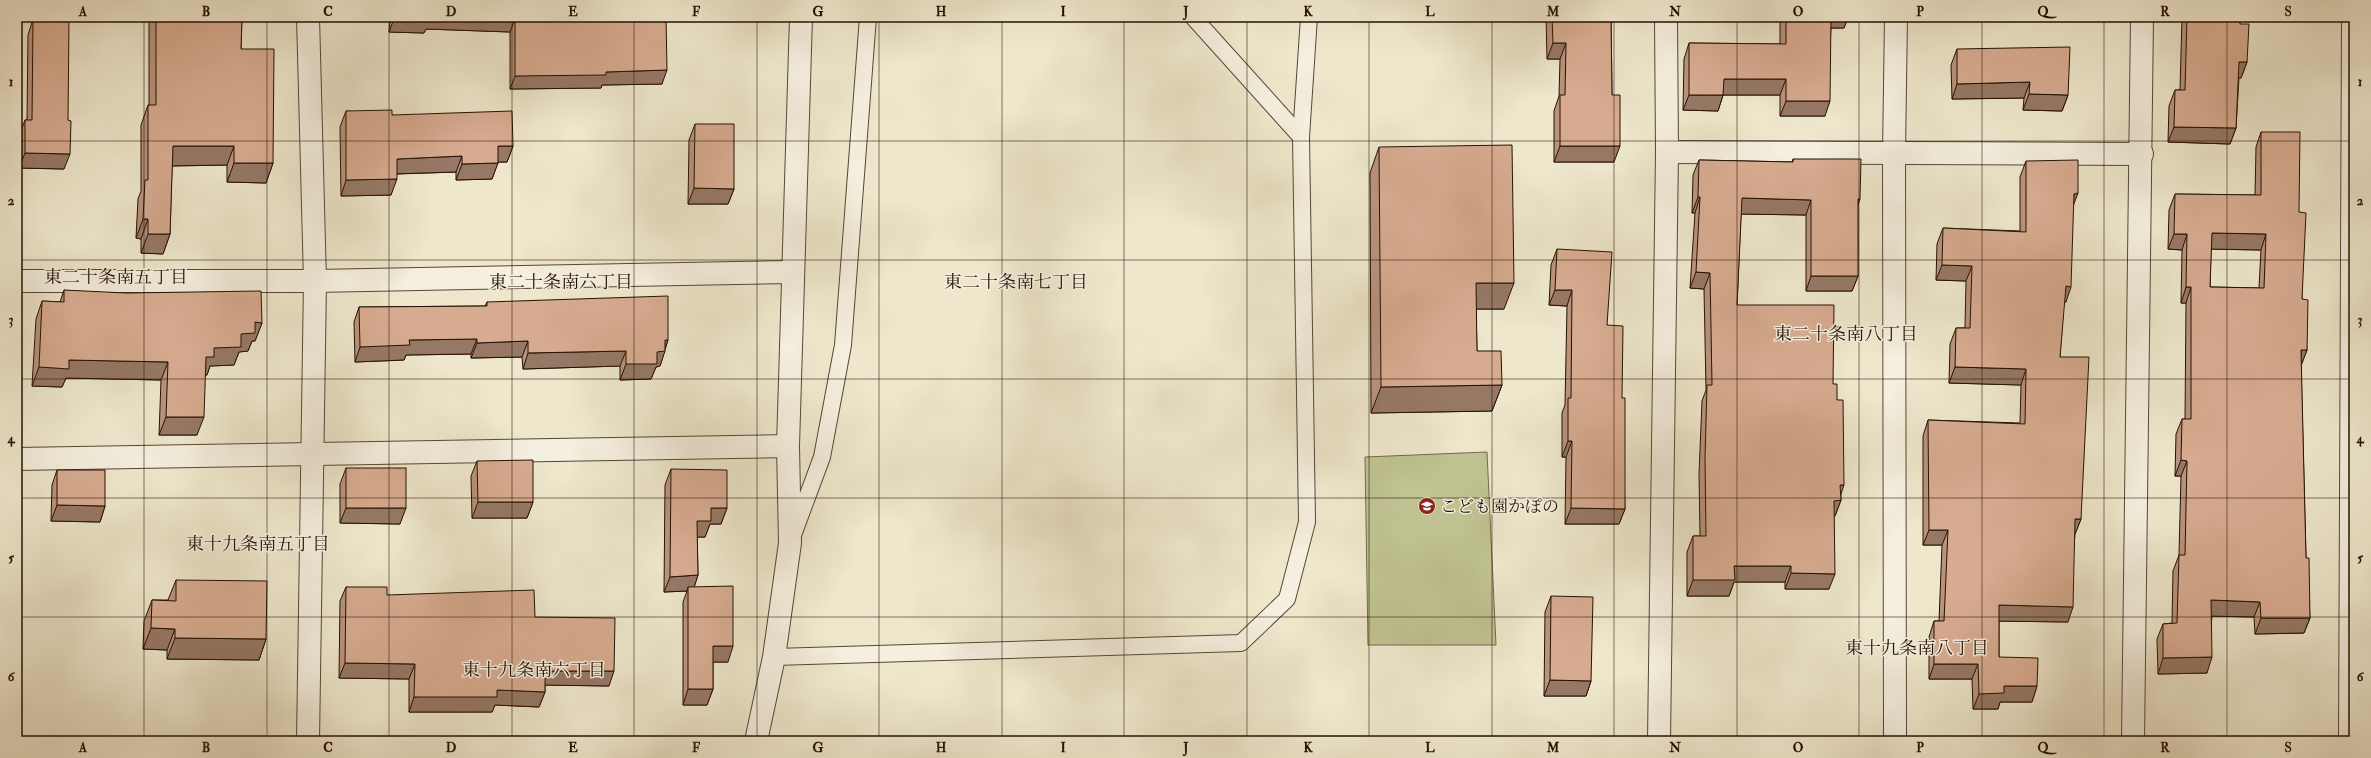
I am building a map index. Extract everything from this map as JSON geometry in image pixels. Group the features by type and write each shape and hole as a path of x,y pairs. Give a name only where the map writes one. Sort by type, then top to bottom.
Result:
{"street":[{"path":"308,17 315,281 308,741"},
{"path":"756,741 774,657 790,543 788,446 800,17"},
{"path":"1659,741 1667,152 1666,17"},
{"path":"1895,741 1894,153 1896,17"},
{"path":"2133,741 2142,154 2142,17"},
{"path":"2350,741 2353,17"},
{"path":"1667,152 2142,154"},
{"path":"17,281 315,281 793,272"},
{"path":"17,459 788,446"}],"lane":[{"path":"790,543 822,457 843,344 868,17"},
{"path":"1193,17 1301,137"},
{"path":"774,657 1241,644 1287,599 1307,522 1301,137 1309,17"}],"green space":[{"path":"1487,452 1496,645 1368,645 1365,457"}],"building":[{"path":"156,17 242,17 241,49 274,49 273,163 234,163 234,146 173,146 170,234 148,234 148,219 143,219 145,180 148,180 148,105 156,105"},
{"path":"394,17 429,17 429,20 394,19"},
{"path":"466,17 666,17 667,70 606,72 606,75 515,76 515,19"},
{"path":"1552,17 1611,17 1612,95 1620,95 1620,146 1560,146 1560,95 1565,95 1566,43 1553,43"},
{"path":"1786,17 1831,17 1830,101 1786,101 1786,79 1724,79 1723,95 1689,95 1689,43 1786,44"},
{"path":"2187,17 2239,17 2240,24 2249,24 2247,62 2239,62 2236,128 2174,127 2175,90 2185,90"},
{"path":"33,19 69,19 68,120 71,121 70,154 25,153 25,120 32,120"},
{"path":"2070,47 2068,95 2029,94 2030,82 1957,84 1957,49"},
{"path":"392,110 392,115 512,111 513,146 498,146 498,163 462,164 462,156 397,159 397,179 346,180 346,111"},
{"path":"695,124 734,124 734,189 694,188"},
{"path":"2261,132 2300,132 2299,212 2306,213 2302,299 2308,300 2307,350 2301,350 2306,558 2309,558 2310,618 2261,618 2260,602 2211,600 2212,657 2163,658 2163,624 2177,623 2179,555 2185,555 2187,461 2181,460 2182,419 2191,419 2191,287 2186,287 2187,234 2174,234 2175,194 2261,195","holes":["2212,233 2266,234 2264,288 2210,287"]},
{"path":"1512,145 1514,283 1476,283 1477,351 1501,351 1502,385 1381,387 1379,147"},
{"path":"1793,159 1861,159 1860,199 1858,199 1858,276 1811,276 1811,200 1742,198 1737,305 1834,305 1833,384 1837,384 1837,400 1843,400 1844,485 1840,485 1841,500 1834,501 1835,574 1791,573 1791,566 1734,566 1735,580 1693,580 1693,536 1706,536 1705,458 1707,385 1712,385 1710,273 1696,272 1700,197 1698,197 1699,160 1793,162"},
{"path":"2078,160 2078,193 2074,194 2071,287 2066,286 2060,357 2089,357 2081,519 2075,519 2073,607 1999,605 1999,657 2038,658 2037,686 2004,686 2004,693 1979,694 1978,664 1934,664 1934,621 1944,621 1948,530 1929,530 1928,420 2025,424 2026,369 1955,367 1956,328 1970,328 1972,266 1942,265 1943,228 2026,232 2026,161"},
{"path":"1557,249 1612,252 1607,325 1623,326 1622,398 1625,398 1625,509 1571,508 1572,441 1568,441 1568,398 1571,398 1572,290 1555,290"},
{"path":"64,290 126,293 261,291 262,323 255,322 255,333 241,334 241,347 214,348 214,357 206,357 204,417 166,417 168,362 69,360 69,369 39,367 42,301 64,302"},
{"path":"668,296 668,340 665,340 665,351 657,352 657,364 626,364 626,351 528,353 528,341 477,343 477,339 409,340 410,345 360,347 359,307 487,306 487,302"},
{"path":"533,460 533,502 478,502 477,461"},
{"path":"346,468 406,468 406,508 346,508"},
{"path":"671,469 727,470 727,508 711,508 711,521 697,521 698,575 670,577"},
{"path":"57,470 105,470 105,506 57,505"},
{"path":"176,580 267,581 266,639 175,638 175,629 151,628 152,600 176,601"},
{"path":"733,586 733,646 713,646 713,689 688,689 688,587"},
{"path":"346,587 387,587 387,595 534,590 535,617 615,618 614,671 545,671 545,692 497,690 497,697 414,697 415,664 345,663"},
{"path":"1551,596 1593,597 1591,681 1550,680"}],"place":[{"name":"こども園かぽの","path":"1427,506"}],"district":[{"name":"東二十条南五丁目","path":"116,277"},
{"name":"東二十条南六丁目","path":"561,282"},
{"name":"東二十条南七丁目","path":"1016,282"},
{"name":"東二十条南八丁目","path":"1846,334"},
{"name":"東十九条南五丁目","path":"258,544"},
{"name":"東十九条南八丁目","path":"1917,648"},
{"name":"東十九条南六丁目","path":"534,670"}]}
